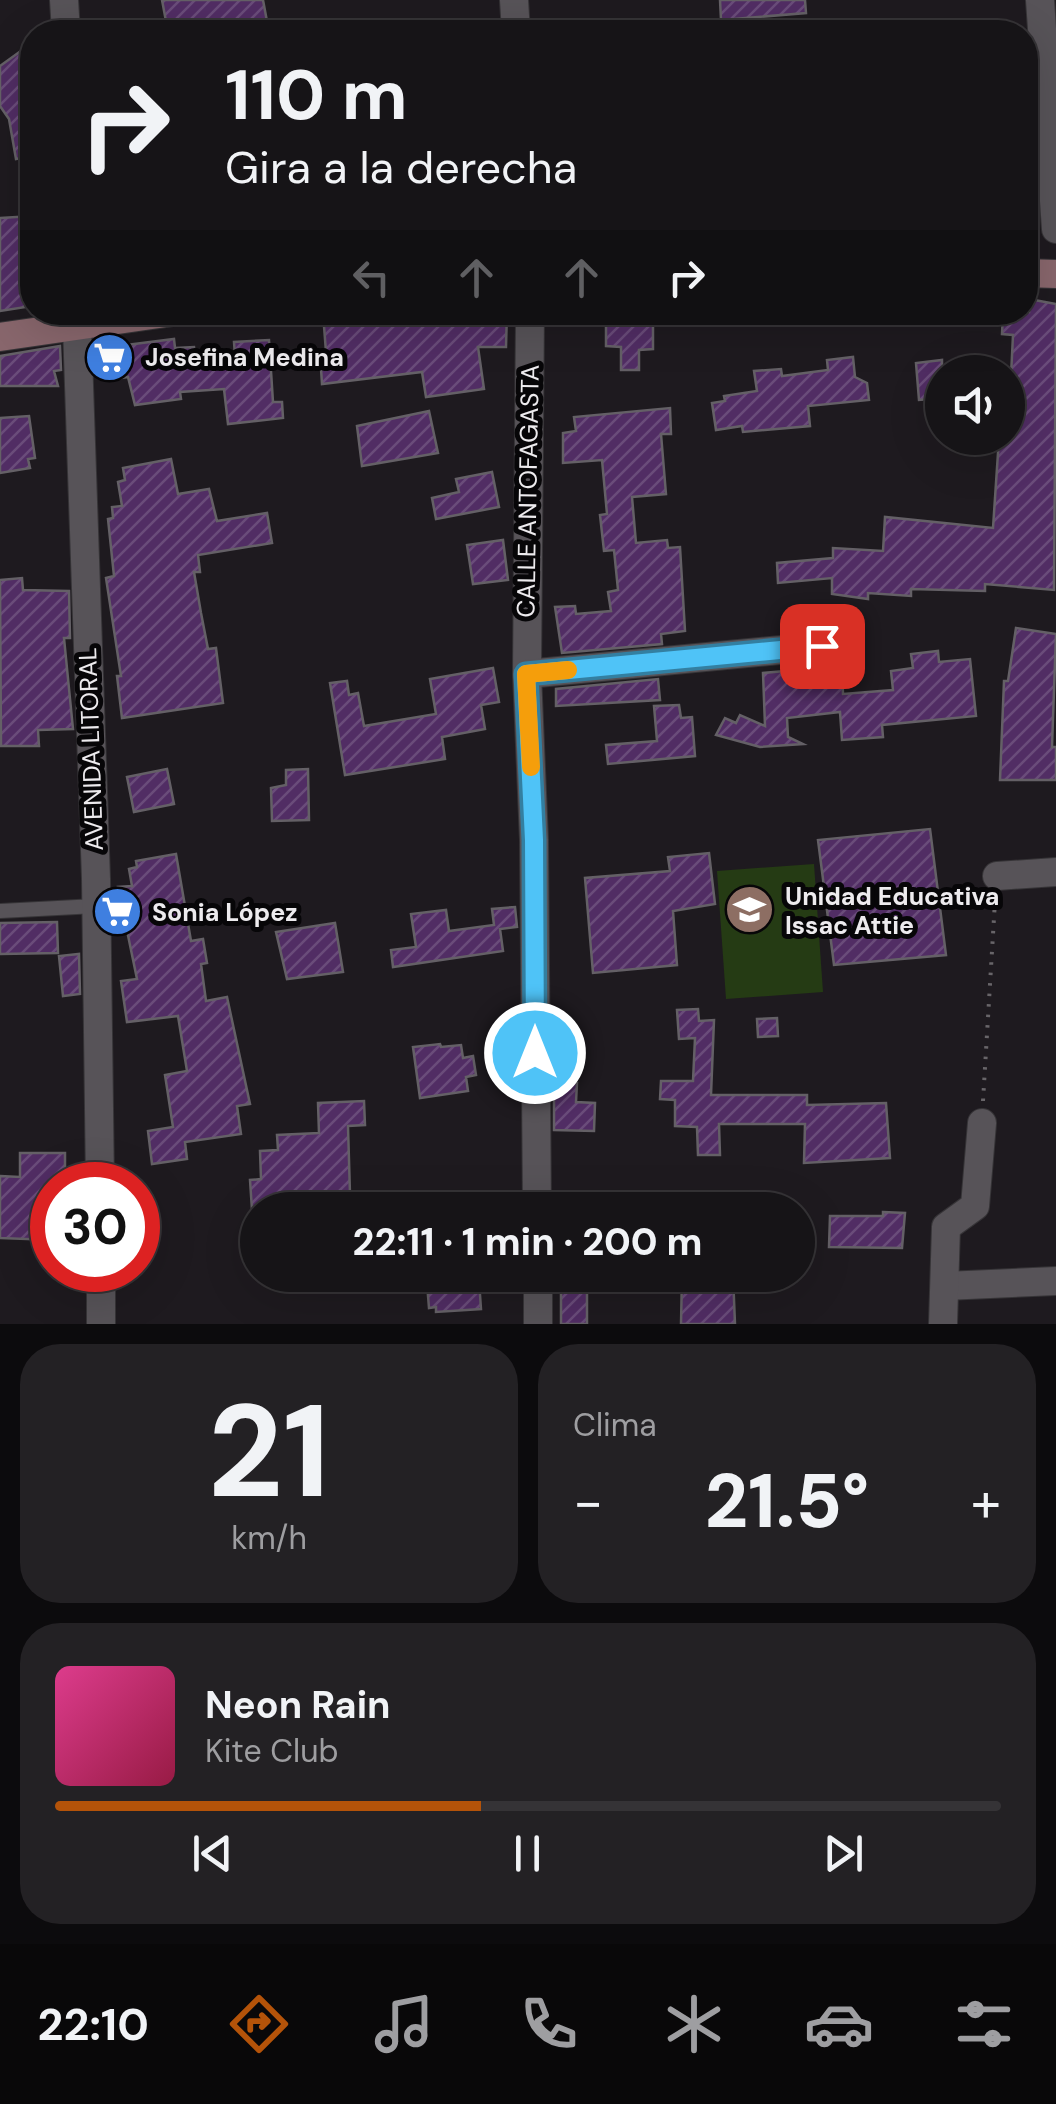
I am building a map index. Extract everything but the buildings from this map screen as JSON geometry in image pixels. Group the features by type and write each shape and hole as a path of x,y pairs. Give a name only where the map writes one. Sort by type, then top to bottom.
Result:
{"main road":[{"path":"0,337 54,325"}],"street":[{"path":"1040,0 1056,229"},
{"name":"AVENIDA LITORAL","path":"77,325 96,906 100,1162"},
{"name":"CALLE ANTOFAGASTA","path":"530,325 526,674 534,840 537,1192"},
{"path":"526,674 822,646"},
{"path":"997,876 1056,872"},
{"path":"943,1324 946,1226 975,1206 982,1123"},
{"path":"945,1286 1056,1281"},
{"path":"100,1292 101,1324"},
{"path":"538,1292 538,1324"}],"lane":[{"path":"0,911 96,906"}],"path":[{"path":"982,1123 997,876"}],"green space":[{"path":"814,864 823,992 726,999 717,871"}],"slow traffic":[{"path":"531,767 526,674 568,670"}],"place":[{"name":"Josefina Medina","path":"110,357"},
{"name":"Unidad Educativa Issac Attie","path":"750,910"},
{"name":"Sonia López","path":"117,912"}],"route":[{"path":"535,1053 534,840 526,674 822,646"}]}
